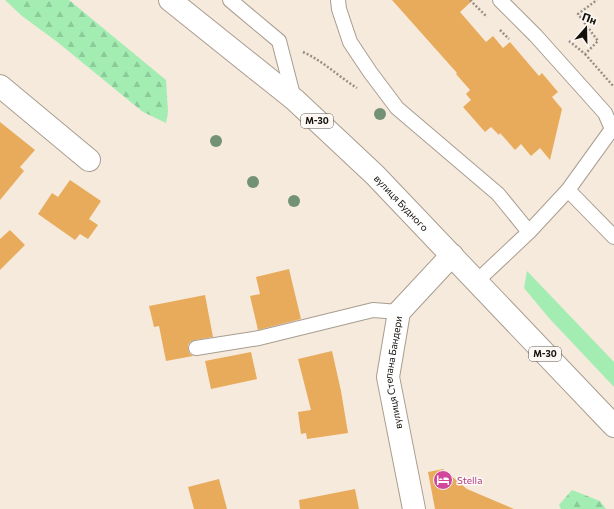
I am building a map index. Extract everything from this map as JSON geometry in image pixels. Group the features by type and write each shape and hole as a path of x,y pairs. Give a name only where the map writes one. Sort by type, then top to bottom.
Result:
{"main road":[{"name":"вулиця Будного","path":"170,0 295,100 375,175 614,426"},
{"path":"0,86 89,160"},
{"name":"вулиця Степана Бандери","path":"414,509 388,377 399,312 452,255"}],"lane":[{"path":"230,0 279,41 295,100"},
{"path":"338,0 339,9 350,42 370,72 398,108 498,194 529,232"},
{"path":"477,281 529,232 568,190 613,129 605,113 550,51 500,0"},
{"path":"568,190 614,237"},
{"path":"196,348 259,338 373,310 399,312"}],"path":[{"path":"585,54 598,41 578,14 597,0"},
{"path":"550,51 566,39 585,54 614,87"},
{"path":"279,41 315,58 361,90"}],"green space":[{"path":"5,0 69,0 166,80 168,112 166,123 143,112 56,41 22,16"},
{"path":"527,271 614,362 614,387 549,318 524,288"},
{"path":"572,490 600,501 606,509 561,509 559,505"}],"building":[{"path":"392,0 473,0 460,12 486,42 493,36 503,48 510,42 539,76 542,73 558,92 552,97 562,109 550,160 540,148 531,156 521,144 515,150 500,133 499,135 491,127 485,132 463,107 471,100 466,94 470,90 456,74 457,73"},
{"path":"0,122 35,150 20,167 24,171 0,200"},
{"path":"70,180 101,201 89,219 98,225 88,239 80,234 75,240 38,214 52,193 58,197"},
{"path":"10,230 25,245 0,270 0,239"},
{"path":"289,269 301,319 258,330 250,296 260,294 256,277"},
{"path":"205,295 213,337 190,342 188,345 188,350 193,356 166,361 159,326 154,327 149,306"},
{"path":"332,351 348,433 307,439 306,433 301,434 298,412 311,410 298,359"},
{"path":"251,352 257,379 211,389 205,361"},
{"name":"Stella","path":"443,469 467,489 514,509 435,509 428,472"},
{"path":"219,479 227,509 194,509 188,487"},
{"path":"355,489 359,509 300,509 299,500"}],"place":[{"name":"Stella","path":"443,480"}]}
